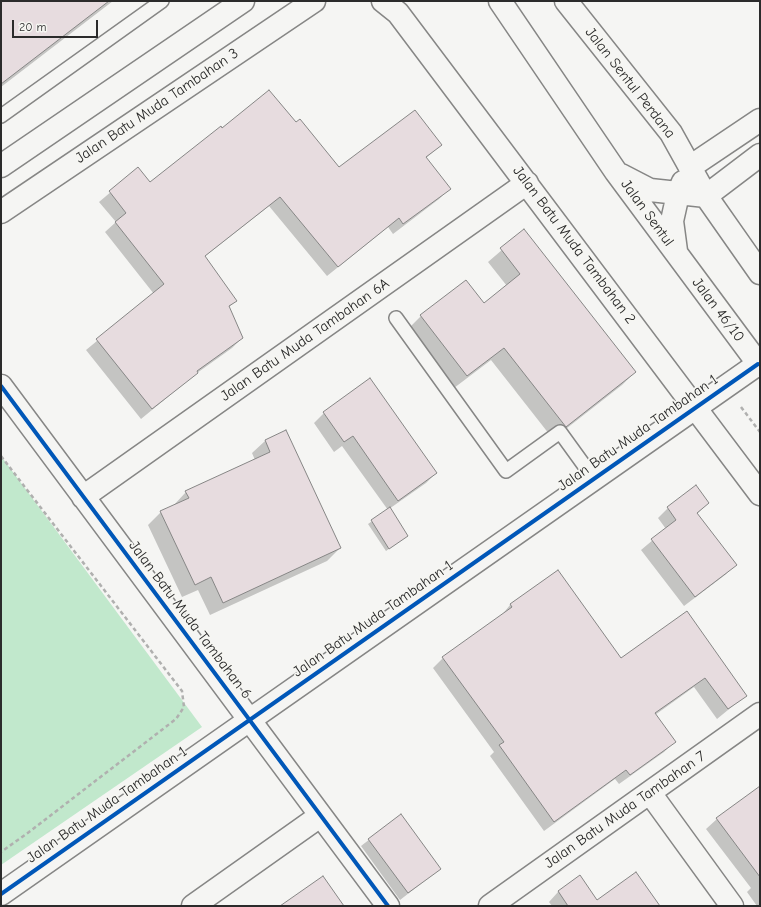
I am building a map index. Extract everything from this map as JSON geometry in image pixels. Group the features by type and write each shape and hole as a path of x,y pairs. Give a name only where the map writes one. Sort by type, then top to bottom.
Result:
{"street":[{"path":"1,166 243,1"},
{"name":"Jalan Batu Muda Tambahan 3","path":"1,212 314,1"},
{"name":"Jalan Batu Muda Tambahan 2","path":"383,1 398,13 760,494"},
{"path":"500,1 616,172 650,190 706,196 760,155"},
{"name":"Jalan Sentul Perdana","path":"566,1 671,133 690,167"},
{"path":"677,254 672,222 678,194 690,167 760,120"},
{"path":"690,167 706,196 760,273"},
{"name":"Jalan Sentul","path":"616,172 677,254"},
{"name":"Jalan Batu Muda Tambahan 6A","path":"83,497 527,183"},
{"name":"Jalan 46/10","path":"677,254 760,362"},
{"name":"Jalan Batu Muda Tambahan 1","path":"1,894 760,362"},
{"name":"Jalan Batu Muda Tambahan 6","path":"1,386 388,906"},
{"name":"Jalan Batu Muda Tambahan 7","path":"490,906 760,714"},
{"path":"650,793 732,906"},
{"path":"192,906 320,816"}],"lane":[{"path":"1,116 162,1"},
{"path":"396,318 506,470 560,432 594,479"}],"path":[{"path":"726,387 760,432"},
{"path":"1,456 182,692 184,707 176,719 30,832 1,852"}],"green space":[{"path":"1,456 202,727 1,865"}],"building":[{"path":"1,1 109,1 1,84"},
{"path":"269,90 296,122 300,119 339,167 415,110 442,145 426,157 451,189 403,224 399,218 338,267 280,197 205,256 237,301 229,306 243,338 197,371 198,373 152,409 96,339 164,284 115,222 126,213 109,191 138,167 150,182 221,126 222,128"},
{"path":"524,229 636,372 566,427 504,348 467,376 420,315 466,280 484,303 520,274 500,248"},
{"path":"370,378 437,473 398,501 353,436 344,442 323,412"},
{"path":"286,430 341,548 223,603 211,577 195,585 160,511 189,498 185,491 270,452 265,440"},
{"path":"696,485 709,503 697,513 737,565 695,597 651,539 676,520 667,507"},
{"path":"390,507 408,536 389,549 371,520"},
{"path":"558,570 621,658 687,611 747,696 728,709 705,678 655,713 676,742 630,775 626,770 554,822 499,745 504,742 442,657 512,607 510,604"},
{"path":"760,786 760,877 716,818"},
{"path":"401,814 441,869 408,893 368,839"},
{"path":"636,872 660,906 568,906 558,891 580,875 597,900"},
{"path":"323,876 344,906 280,906"}],"cycle path":[{"path":"1,894 758,364"},
{"path":"1,386 388,906"}]}
